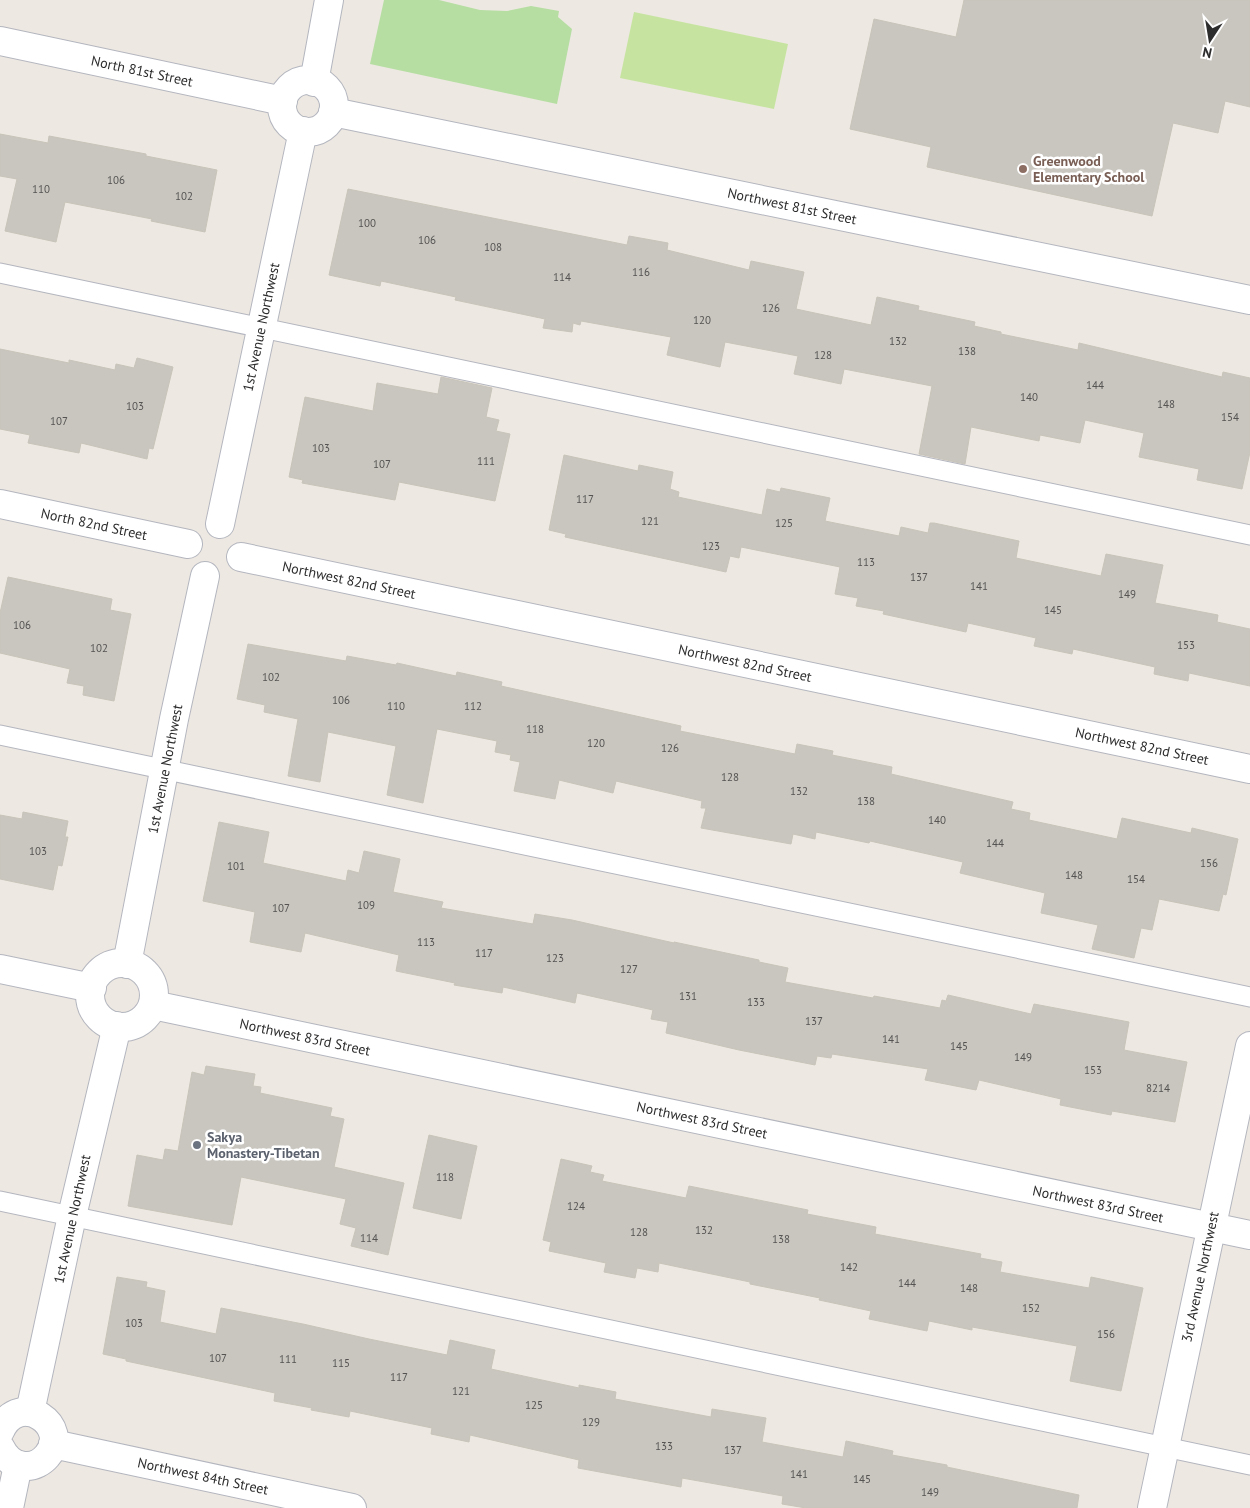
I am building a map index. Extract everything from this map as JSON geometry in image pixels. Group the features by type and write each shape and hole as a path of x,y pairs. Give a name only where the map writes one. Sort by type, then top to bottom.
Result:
{"street":[{"path":"314,82 329,0"},
{"name":"North 81st Street","path":"0,41 284,101"},
{"path":"310,80 314,82 326,88 331,94 334,112 330,120 317,131 304,131 293,128 284,114 284,101 287,91 293,85 301,82 310,80"},
{"name":"Northwest 81st Street","path":"334,112 1250,300"},
{"name":"1st Avenue Northwest","path":"220,524 304,131"},
{"name":"North 82nd Street","path":"0,504 188,544"},
{"path":"216,522 220,524 233,530 239,538 241,557 237,565 230,572 222,576 206,576 192,566 188,558 188,544 192,534 198,527 216,522"},
{"name":"Northwest 82nd Street","path":"241,557 1250,769"},
{"name":"1st Avenue Northwest","path":"127,964 174,719 206,576"},
{"path":"116,964 127,964 138,967 152,983 153,1004 148,1014 140,1022 131,1026 117,1026 102,1020 95,1012 91,1003 92,988 99,974 107,968 116,964"},
{"path":"0,969 92,988"},
{"name":"Northwest 83rd Street","path":"153,1004 1250,1235"},
{"name":"1st Avenue Northwest","path":"30,1412 72,1216 117,1026"},
{"name":"3rd Avenue Northwest","path":"1152,1508 1250,1046"},
{"path":"0,1430 4,1422 11,1416 20,1412 30,1412 37,1413 45,1419 51,1426 53,1435 50,1453 43,1460 27,1466 9,1456 9,1508"},
{"name":"Northwest 84th Street","path":"53,1444 352,1508"}],"lane":[{"path":"0,273 1250,535"},
{"path":"0,735 1250,997"},
{"path":"0,1201 1250,1465"}],"green space":[{"path":"384,0 439,0 480,10 507,11 531,6 559,11 558,17 572,29 557,104 370,64"},
{"path":"634,12 788,44 774,109 620,78"}],"building":[{"path":"964,0 1250,0 1250,107 1225,101 1218,133 1173,123 1152,216 927,167 931,147 850,129 874,19 956,37"},
{"path":"0,134 48,143 49,136 146,154 146,156 217,170 205,232 151,221 152,219 65,202 56,242 5,231 17,179 0,176"},
{"path":"348,189 627,245 629,236 668,243 667,250 749,270 751,261 804,272 796,309 871,325 877,297 919,306 918,310 975,322 974,326 1001,332 1001,334 1078,350 1079,343 1222,377 1223,372 1250,378 1250,452 1242,489 1197,480 1199,469 1139,457 1144,433 1085,420 1080,443 1040,435 1039,441 971,427 965,464 919,454 932,386 844,369 841,384 794,374 798,356 725,342 720,367 667,355 671,337 581,321 580,325 573,323 572,332 543,328 545,319 455,300 456,297 381,281 380,286 329,275"},
{"path":"0,349 69,363 69,360 115,370 116,364 134,368 137,358 173,367 153,449 149,448 147,459 81,443 79,453 28,443 30,435 0,429"},
{"path":"441,377 492,388 486,417 499,420 496,431 510,434 495,501 399,482 395,500 302,483 303,480 289,477 305,397 373,411 377,383 438,394"},
{"path":"564,455 638,471 639,465 673,472 670,489 679,492 678,497 762,515 767,489 780,492 781,488 830,498 825,521 899,536 901,527 928,533 930,523 934,523 1019,541 1016,558 1101,576 1106,554 1163,565 1155,603 1218,615 1217,622 1250,629 1250,686 1189,673 1188,681 1154,674 1155,667 1073,649 1072,654 1034,646 1036,638 968,623 966,632 883,614 884,611 856,606 858,598 835,594 840,567 741,547 739,558 730,556 726,572 565,537 566,534 549,530"},
{"path":"8,577 112,599 110,610 131,614 114,701 83,695 84,686 67,683 70,669 0,653 0,613"},
{"path":"248,644 346,661 347,656 396,665 397,663 456,676 457,672 502,682 501,686 681,726 680,731 795,754 797,744 833,751 832,755 892,767 891,774 1013,802 1011,809 1030,813 1029,820 1117,839 1122,818 1191,833 1192,828 1238,839 1226,895 1223,894 1219,911 1159,899 1152,930 1141,928 1134,958 1092,949 1098,925 1041,913 1045,893 960,873 963,862 870,841 869,843 816,832 815,839 793,834 791,844 701,828 706,808 701,808 702,801 616,781 613,793 559,780 555,799 514,791 520,762 510,760 511,755 495,752 497,741 437,729 423,803 387,795 396,746 328,732 320,782 288,776 298,719 264,712 265,705 237,699"},
{"path":"23,812 68,821 65,837 68,837 62,866 58,865 53,890 0,879 0,815 22,819"},
{"path":"219,822 269,832 263,863 346,881 348,870 359,873 364,851 400,859 393,892 443,902 441,908 533,924 535,914 572,920 759,960 759,962 788,968 785,982 873,998 874,996 940,1008 942,1000 946,1001 948,995 1031,1014 1034,1004 1129,1022 1124,1050 1187,1062 1175,1122 1112,1111 1111,1115 1060,1105 1061,1099 979,1080 976,1090 925,1080 928,1069 832,1054 831,1058 817,1056 815,1065 739,1050 666,1033 668,1022 651,1019 653,1010 577,993 575,1003 503,987 502,993 454,985 455,983 396,971 399,955 305,933 301,952 250,942 255,912 203,901"},
{"path":"206,1066 255,1074 253,1086 261,1087 260,1093 332,1108 330,1116 344,1119 334,1167 404,1183 388,1255 351,1246 356,1228 340,1224 346,1199 241,1177 232,1225 128,1206 137,1155 163,1160 165,1149 178,1151 192,1072 204,1075"},
{"path":"429,1135 477,1146 461,1219 413,1208"},
{"path":"561,1159 592,1166 590,1172 604,1175 602,1181 686,1198 689,1186 808,1210 807,1214 876,1227 875,1234 981,1254 980,1258 1002,1262 1000,1272 1089,1288 1091,1277 1143,1288 1121,1391 1070,1381 1077,1346 972,1327 972,1330 929,1321 927,1331 869,1319 871,1311 819,1300 820,1298 750,1284 750,1282 659,1263 658,1272 637,1268 635,1278 604,1272 606,1263 549,1251 551,1242 543,1240"},
{"path":"117,1277 147,1282 146,1287 165,1291 160,1322 216,1334 221,1308 447,1355 450,1340 495,1350 491,1369 579,1388 579,1385 616,1392 615,1399 711,1417 712,1409 766,1418 762,1442 843,1457 846,1441 893,1451 892,1455 947,1465 947,1467 1079,1495 1077,1508 806,1508 782,1504 783,1496 682,1478 681,1487 578,1468 579,1460 470,1435 469,1442 431,1434 432,1428 350,1411 349,1417 311,1410 312,1408 274,1401 275,1393 126,1361 126,1359 103,1354"}],"place":[{"name":"Greenwood Elementary School","path":"1023,169"},
{"name":"Sakya Monastery-Tibetan","path":"197,1145"}]}
